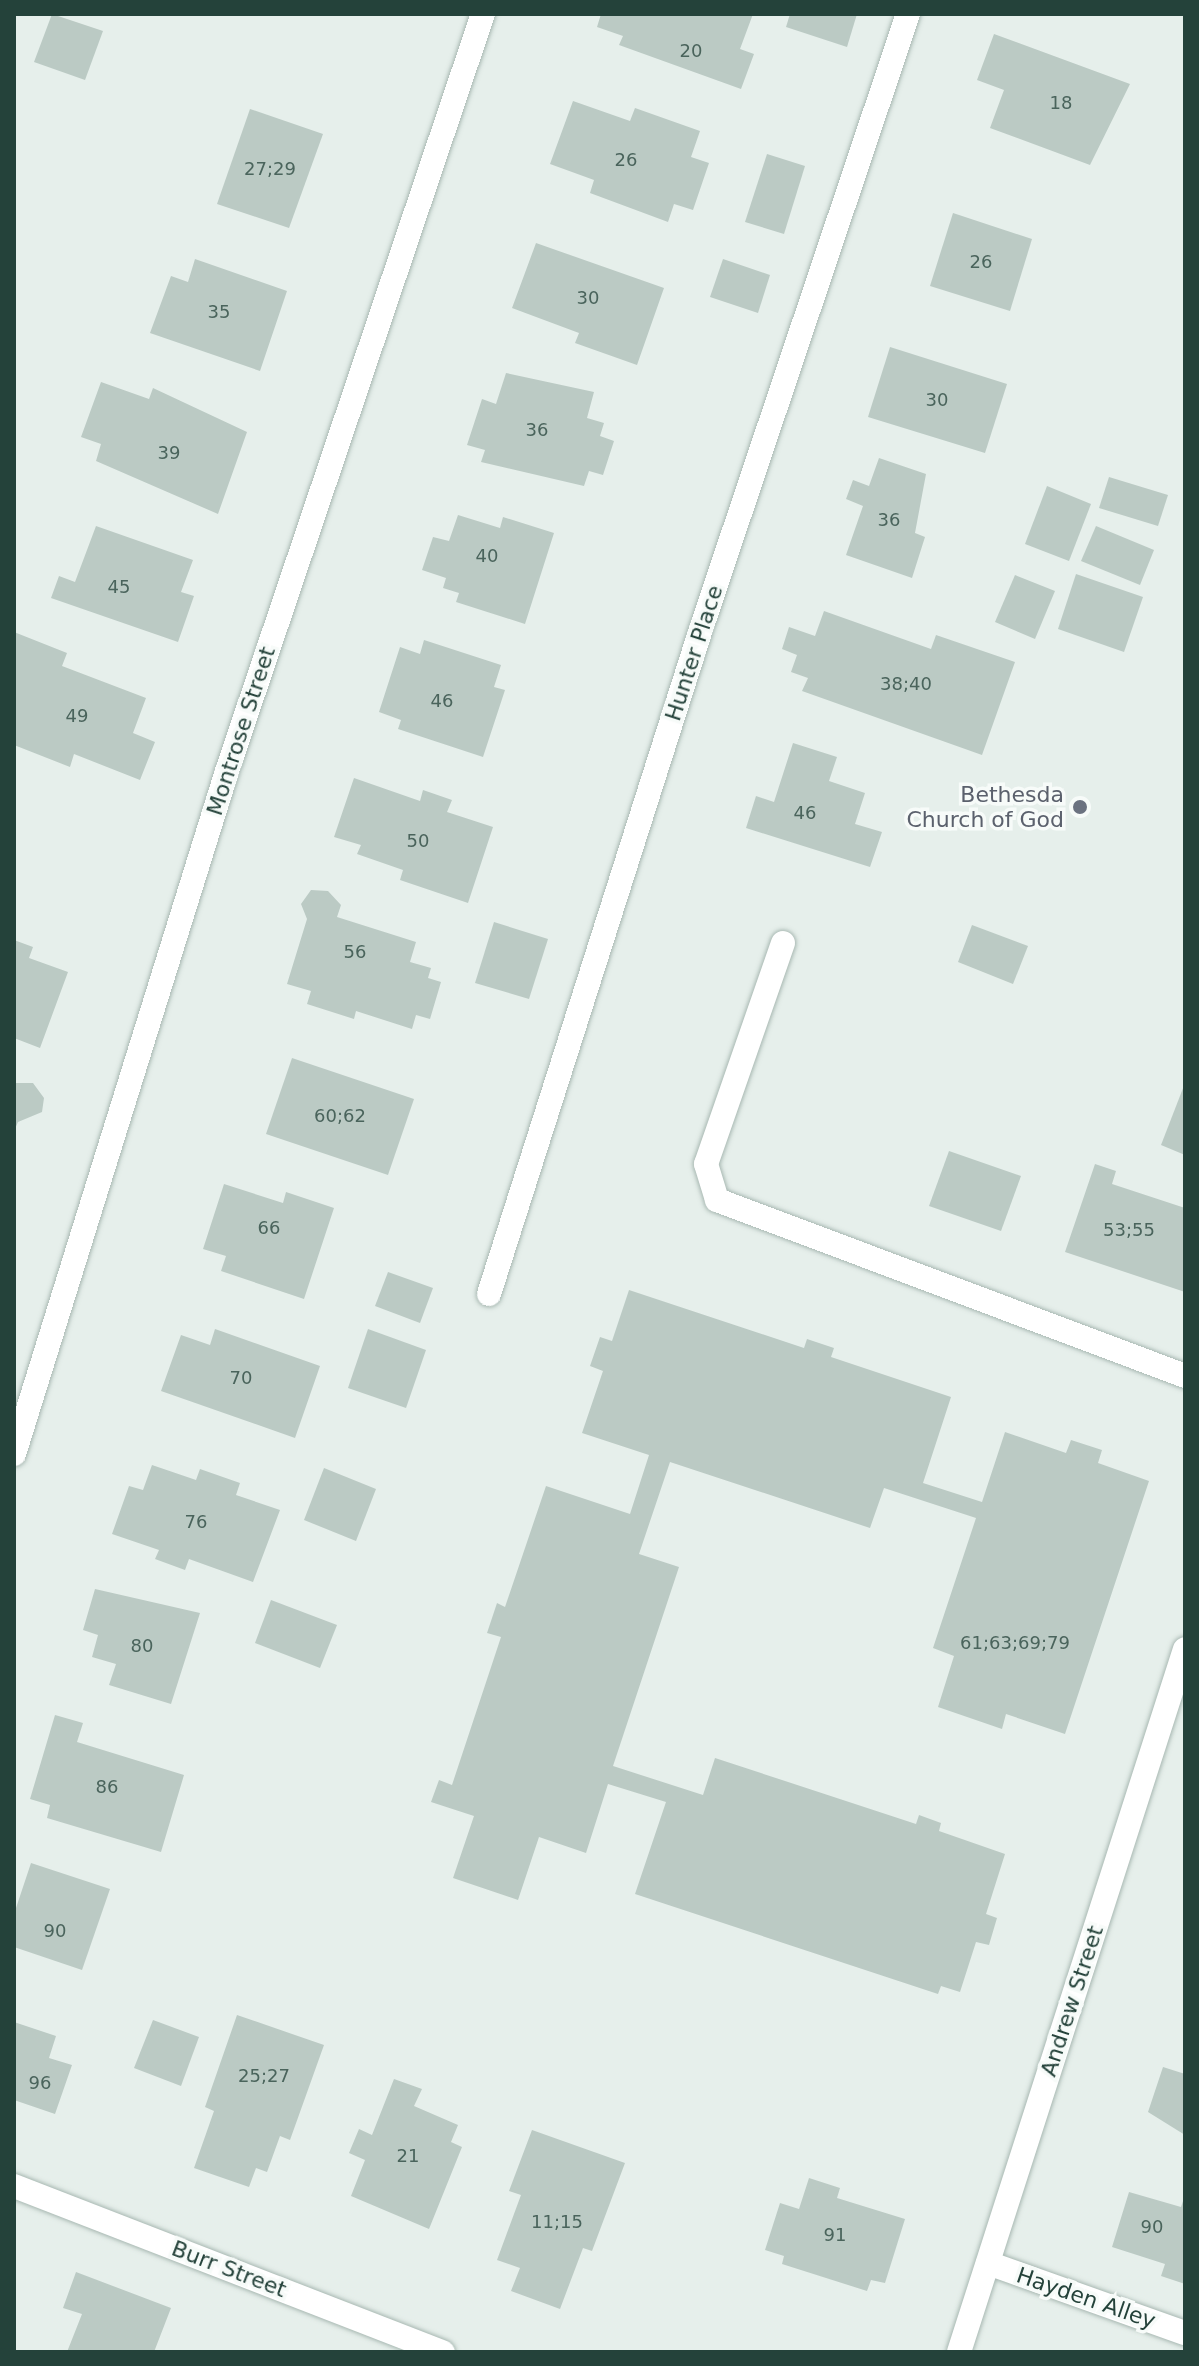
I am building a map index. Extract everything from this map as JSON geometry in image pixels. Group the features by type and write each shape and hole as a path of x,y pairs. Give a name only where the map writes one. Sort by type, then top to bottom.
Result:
{"street":[{"name":"Montrose Street","path":"14,1454 227,771 483,14"},
{"name":"Hunter Place","path":"489,1294 700,632 908,14"},
{"path":"783,943 706,1164 717,1200 1185,1376"},
{"name":"Andrew Street","path":"959,2352 1185,1649"},
{"name":"Burr Street","path":"14,2186 443,2352"},
{"name":"Hayden Alley","path":"988,2263 1185,2333"}],"building":[{"path":"52,14 103,31 85,80 34,62"},
{"path":"601,14 753,14 740,49 754,54 741,89 619,45 623,36 597,27"},
{"path":"790,14 857,14 847,47 786,27"},
{"path":"994,34 1130,84 1090,165 990,128 1004,90 977,80"},
{"path":"573,101 630,121 635,108 700,131 691,157 709,163 693,210 674,204 668,222 590,193 594,180 550,164"},
{"path":"250,109 323,134 289,228 217,204"},
{"path":"767,154 805,166 784,234 745,222"},
{"path":"953,213 1032,239 1010,311 930,286"},
{"path":"536,243 664,288 637,365 575,343 579,333 512,308"},
{"path":"195,259 287,291 260,371 150,333 171,276 188,282"},
{"path":"723,259 770,275 758,313 710,297"},
{"path":"890,347 1007,384 985,453 868,417"},
{"path":"506,373 594,392 587,418 604,423 600,436 614,441 603,475 589,471 584,486 481,462 485,450 467,445 482,399 496,404"},
{"path":"101,382 149,399 153,388 247,432 218,514 96,461 101,444 81,437"},
{"path":"879,458 926,474 915,533 925,537 912,578 846,555 863,506 846,499 853,480 869,486"},
{"path":"1109,477 1168,495 1158,526 1099,508"},
{"path":"1047,486 1091,504 1069,561 1025,544"},
{"path":"458,515 500,528 503,517 554,533 525,624 456,602 459,593 443,588 446,578 422,570 433,537 449,541"},
{"path":"96,526 193,560 181,592 194,596 178,642 51,598 59,576 75,582"},
{"path":"1096,526 1154,550 1140,585 1081,561"},
{"path":"1076,574 1143,597 1124,652 1058,629"},
{"path":"1015,575 1055,591 1035,639 995,622"},
{"path":"824,611 931,649 936,635 1015,662 982,755 802,691 808,678 791,672 797,655 782,649 789,627 815,636"},
{"path":"14,632 67,653 62,666 146,698 133,733 155,742 140,780 74,754 70,767 14,745"},
{"path":"424,640 501,665 494,687 505,690 483,757 398,729 401,720 379,712 400,647 420,654"},
{"path":"793,743 837,757 829,781 865,793 855,824 882,832 870,867 746,828 756,796 774,802"},
{"path":"354,778 420,801 423,790 452,800 447,812 493,827 468,903 400,880 403,870 357,854 361,845 334,837"},
{"path":"311,890 328,891 341,905 337,917 416,942 410,962 431,968 428,978 441,982 430,1019 416,1015 412,1029 356,1011 354,1019 307,1004 311,991 287,984 307,919 301,904"},
{"path":"494,922 548,939 529,999 475,983"},
{"path":"972,925 1028,946 1013,984 958,962"},
{"path":"14,940 33,947 29,958 68,972 40,1048 14,1038"},
{"path":"292,1058 414,1099 388,1175 266,1134"},
{"path":"14,1083 33,1083 44,1098 42,1112 18,1122 14,1131"},
{"path":"1185,1083 1185,1155 1161,1145"},
{"path":"949,1151 1021,1176 1001,1231 929,1206"},
{"path":"1095,1164 1116,1171 1112,1184 1185,1208 1185,1292 1065,1252"},
{"path":"224,1184 283,1203 286,1192 334,1208 304,1299 221,1271 226,1256 203,1249"},
{"path":"388,1272 433,1288 420,1323 375,1306"},
{"path":"629,1290 804,1348 807,1339 834,1348 831,1357 951,1397 923,1483 982,1502 1005,1432 1066,1453 1071,1440 1102,1450 1098,1463 1149,1481 1065,1734 1006,1714 1002,1729 938,1707 954,1656 933,1648 976,1518 884,1488 870,1528 670,1462 639,1554 679,1567 613,1766 703,1795 715,1758 916,1824 919,1815 941,1823 939,1831 1005,1854 986,1914 997,1918 989,1945 976,1942 960,1992 941,1986 938,1994 635,1894 666,1802 608,1784 586,1853 539,1837 518,1900 453,1878 474,1816 431,1802 439,1780 452,1785 501,1637 487,1633 497,1603 505,1607 546,1486 630,1514 649,1455 582,1433 603,1371 590,1366 600,1337 612,1341"},
{"path":"215,1329 320,1366 295,1438 161,1391 181,1335 210,1345"},
{"path":"368,1329 426,1350 406,1408 348,1388"},
{"path":"152,1465 196,1480 200,1469 240,1483 236,1495 280,1510 253,1582 189,1559 185,1570 155,1559 159,1550 112,1534 129,1486 143,1490"},
{"path":"324,1468 376,1489 356,1541 304,1520"},
{"path":"95,1589 200,1613 171,1704 109,1685 116,1664 92,1657 98,1635 83,1630"},
{"path":"271,1600 337,1625 320,1668 255,1643"},
{"path":"55,1715 83,1723 77,1742 184,1775 161,1852 47,1818 50,1805 30,1799"},
{"path":"31,1863 110,1889 82,1970 14,1947 14,1914"},
{"path":"237,2015 324,2045 290,2140 280,2136 267,2172 256,2168 249,2187 194,2168 214,2111 205,2107"},
{"path":"153,2020 199,2037 181,2086 134,2068"},
{"path":"14,2022 56,2036 49,2058 72,2065 55,2114 14,2100"},
{"path":"1163,2067 1185,2074 1185,2135 1148,2112"},
{"path":"394,2079 422,2089 414,2106 458,2125 451,2142 462,2147 429,2229 351,2196 365,2160 349,2153 359,2129 372,2135"},
{"path":"532,2130 625,2163 592,2251 583,2248 560,2309 511,2291 520,2268 497,2260 521,2195 509,2191"},
{"path":"809,2178 840,2188 837,2198 905,2219 885,2283 871,2280 867,2291 782,2264 784,2256 765,2250 780,2203 799,2209"},
{"path":"1129,2192 1181,2207 1185,2195 1185,2284 1161,2276 1165,2264 1112,2247"},
{"path":"76,2272 171,2308 154,2352 67,2352 82,2314 63,2308"}],"place":[{"name":"Bethesda Church of God","path":"1080,807"}]}
